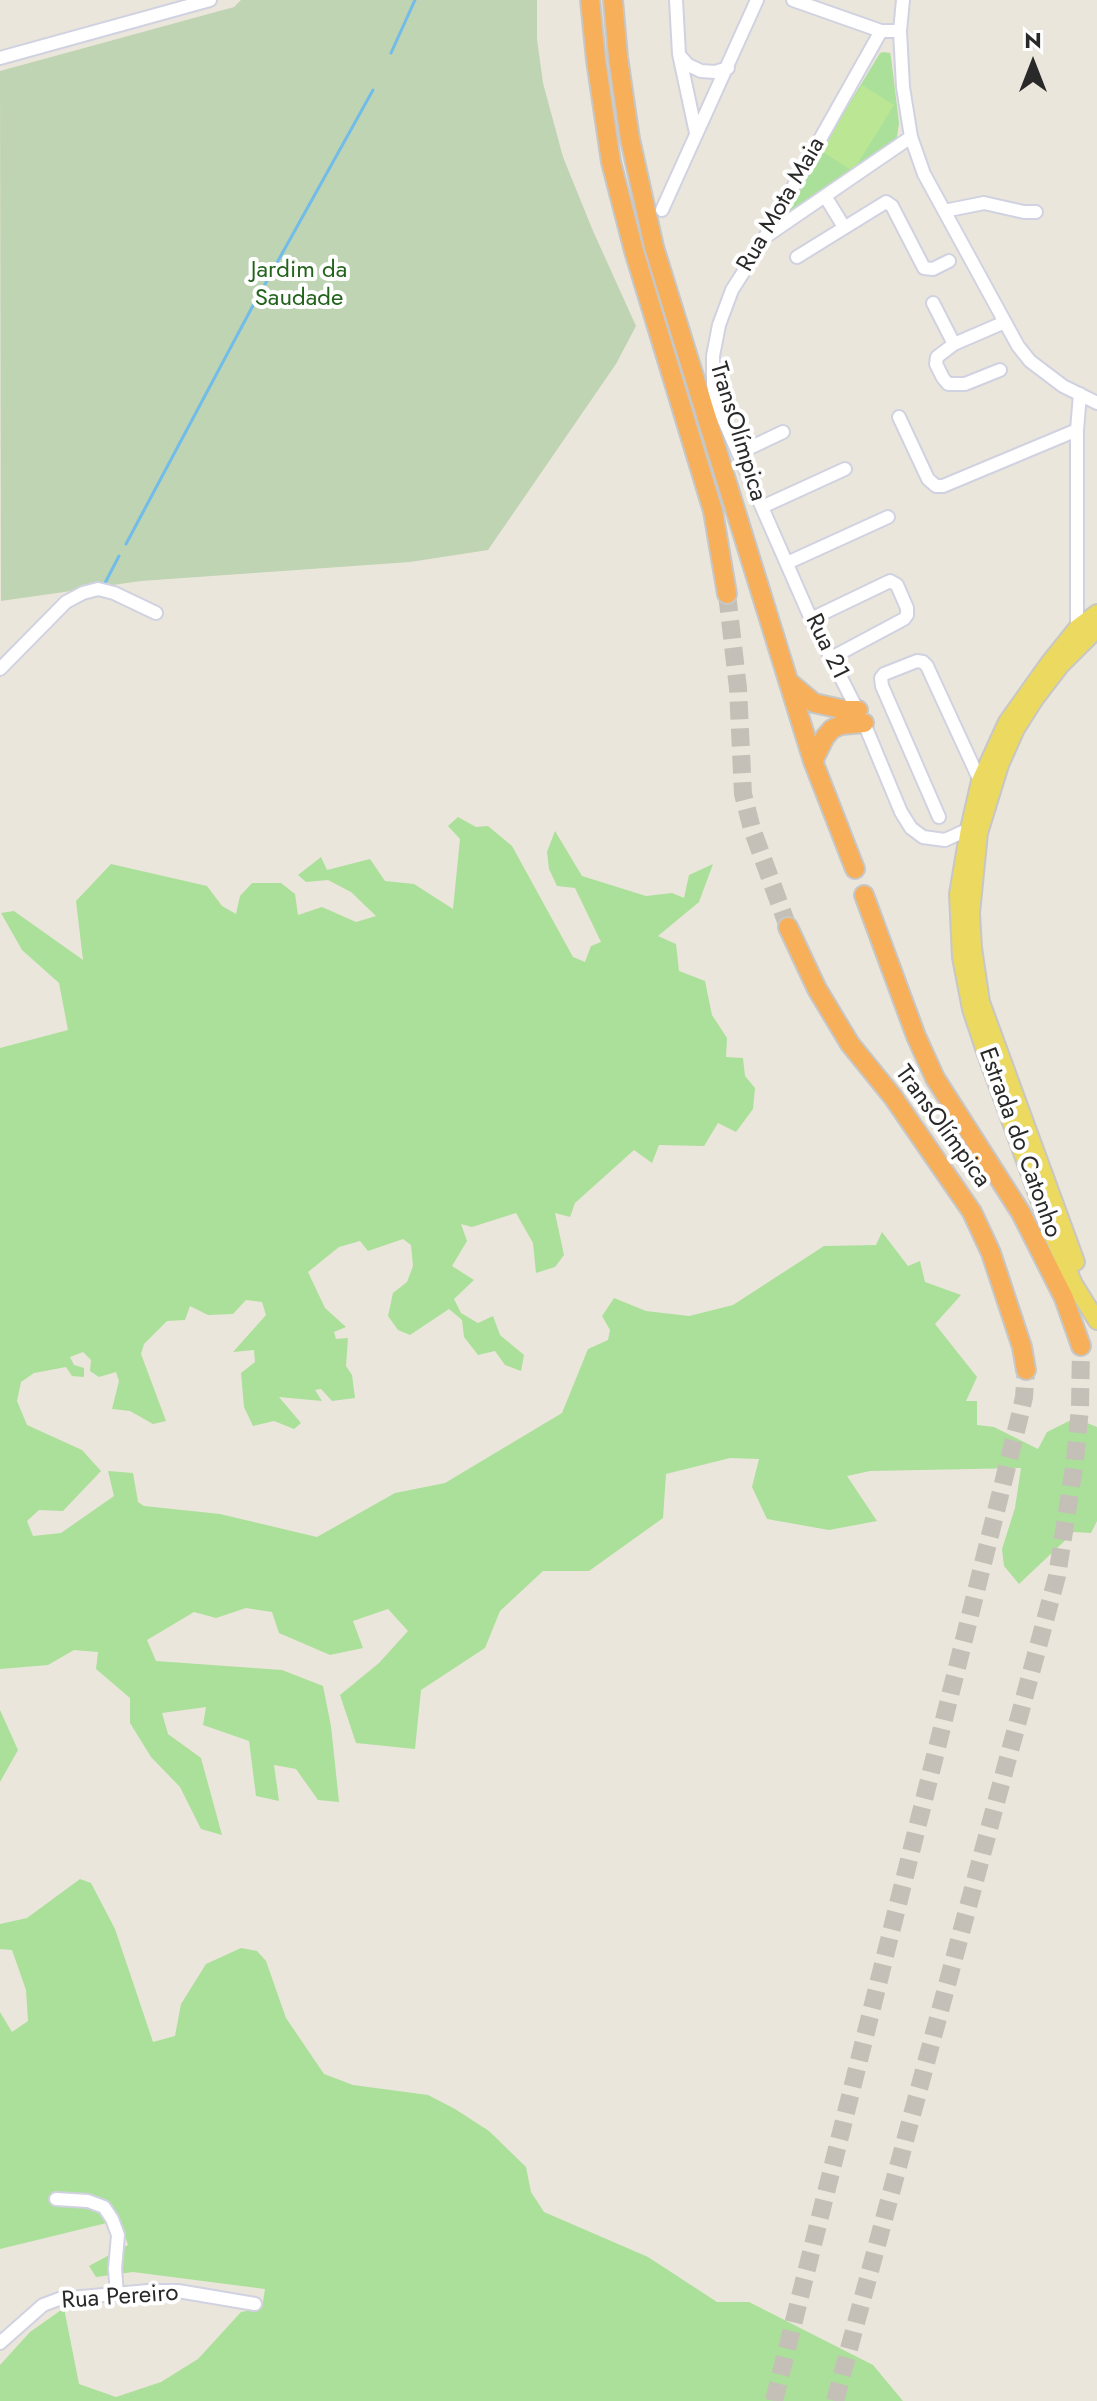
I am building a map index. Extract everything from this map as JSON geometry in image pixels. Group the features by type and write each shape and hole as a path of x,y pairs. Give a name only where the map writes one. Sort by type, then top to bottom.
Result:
{"highway":[{"name":"TransOlímpica","path":"590,0 611,162 634,251 713,511 727,594"},
{"name":"TransOlímpica","path":"613,0 630,139 654,247 813,761 855,869"},
{"path":"789,682 814,703 846,710 861,717"},
{"path":"813,761 832,729 861,717"},
{"name":"TransOlímpica","path":"864,895 916,1036 935,1078 1021,1213 1064,1298 1081,1346"},
{"name":"TransOlímpica","path":"788,927 817,989 850,1044 893,1097 972,1212 991,1253 1022,1347 1026,1370"}],"main road":[{"path":"967,953 958,894 980,781 1007,722 1030,687 1077,628 1097,613"},
{"path":"967,953 979,833 1000,765 1016,729 1035,699 1061,665 1097,629"},
{"name":"Estrada do Catonho","path":"967,953 993,1040 1059,1220 1084,1282 1097,1304"},
{"name":"Estrada do Catonho","path":"967,953 971,1009 986,1054 1044,1214 1074,1284 1097,1321"}],"street":[{"path":"0,58 210,0"},
{"path":"676,0 679,54 696,133"},
{"path":"662,210 757,0"},
{"path":"793,0 881,31 900,31"},
{"path":"903,0 900,31 903,87 911,137 924,174 1018,346 1030,361 1063,386 1097,403"},
{"name":"Rua Mota Maia","path":"718,407 713,385 713,356 719,325 732,290 881,31"},
{"path":"679,54 688,65 701,71 715,72 728,68"},
{"path":"765,237 911,137"},
{"path":"825,196 844,227"},
{"path":"797,257 883,202 889,202 924,268 933,269 949,261"},
{"path":"944,211 984,203 1036,212"},
{"path":"933,303 954,344"},
{"path":"1000,370 965,384 948,384 936,364 937,357 954,344 1005,322"},
{"path":"1077,628 1077,430 1080,394"},
{"name":"Rua 21","path":"718,407 811,619 861,717 901,812 911,828 923,837 945,840 969,829"},
{"path":"899,417 928,479 936,486 943,486 1077,430"},
{"path":"739,453 783,432"},
{"path":"762,507 845,469"},
{"path":"787,563 888,517"},
{"path":"811,619 890,581 897,585 907,608 904,619 831,658"},
{"path":"0,669 66,602 83,593 98,589 114,593 156,613"},
{"path":"939,817 882,686 884,674 917,661 927,666 980,781"},
{"path":"56,2199 88,2201 104,2207 112,2219 118,2235 115,2269 117,2294"},
{"name":"Rua Pereiro","path":"0,2343 43,2305 59,2299 178,2291 255,2304"}],"green space":[{"name":"Jardim da Saudade","path":"241,0 537,0 537,39 543,83 563,157 636,326 616,364 488,550 410,562 141,581 1,601 0,71 234,7"},
{"path":"880,53 890,53 891,57 899,123 894,143 788,213 787,207"},
{"path":"862,85 894,105 853,171 821,151"},
{"path":"458,817 476,827 488,826 512,846 573,957 585,962 591,946 601,942 575,888 557,886 549,869 547,852 555,831 582,876 646,896 672,893 684,898 689,875 713,864 699,902 658,936 676,944 679,971 705,981 712,1015 727,1038 726,1057 743,1058 745,1076 755,1088 753,1109 736,1132 718,1123 704,1146 659,1145 652,1163 634,1150 575,1203 570,1217 555,1213 564,1255 555,1267 536,1273 533,1243 516,1213 472,1227 461,1224 467,1241 452,1266 474,1280 454,1299 461,1313 478,1323 493,1316 500,1335 524,1355 521,1371 505,1365 495,1351 478,1355 464,1337 462,1320 449,1309 410,1335 398,1330 388,1316 393,1293 407,1282 413,1266 411,1245 403,1239 368,1251 360,1241 339,1247 308,1272 325,1308 346,1327 334,1332 336,1339 348,1338 346,1366 352,1375 355,1398 332,1401 321,1389 315,1390 322,1401 279,1397 301,1423 294,1429 274,1421 253,1426 244,1407 241,1373 255,1362 254,1350 233,1352 266,1315 262,1302 246,1300 233,1314 208,1315 190,1306 185,1320 167,1321 144,1344 141,1354 166,1421 153,1424 130,1411 112,1409 119,1381 116,1372 99,1377 90,1371 91,1360 83,1352 70,1357 74,1365 84,1368 84,1377 72,1376 66,1367 34,1373 21,1382 17,1401 27,1425 82,1450 101,1471 63,1511 39,1510 27,1521 33,1536 61,1533 114,1496 108,1471 133,1473 138,1502 144,1506 220,1514 317,1537 395,1493 445,1483 562,1413 588,1349 608,1340 610,1330 602,1316 614,1298 646,1311 689,1316 733,1305 824,1246 876,1245 882,1232 908,1266 920,1261 925,1282 961,1295 935,1324 977,1377 966,1401 977,1401 977,1425 994,1427 1038,1449 1047,1432 1075,1418 1097,1427 1097,1521 1091,1533 1074,1532 1019,1584 1004,1566 1002,1549 1015,1508 1021,1468 870,1471 847,1476 877,1521 829,1530 767,1519 752,1487 759,1459 730,1458 666,1474 663,1518 589,1571 543,1571 500,1611 485,1648 421,1690 415,1749 356,1743 340,1695 379,1663 408,1631 388,1609 353,1621 363,1648 330,1655 279,1633 272,1612 246,1608 216,1618 194,1612 147,1640 156,1661 282,1670 323,1686 331,1726 339,1802 318,1800 296,1769 274,1765 279,1801 256,1796 249,1741 203,1725 206,1707 162,1713 168,1734 201,1758 222,1835 201,1829 180,1787 151,1757 130,1723 130,1698 96,1669 98,1652 74,1650 48,1665 0,1669 0,1048 68,1030 59,983 22,950 1,913 14,911 83,960 76,901 111,864 207,886 222,906 236,914 240,896 252,883 281,883 295,894 298,915 322,907 356,922 376,916 351,892 328,880 306,882 298,875 321,857 327,870 370,859 385,881 414,884 453,909 460,839 448,826"},
{"path":"0,1710 18,1750 0,1782"},
{"path":"80,1879 91,1883 115,1929 153,2042 175,2036 181,2004 206,1964 241,1948 257,1951 266,1961 286,2018 324,2074 353,2085 428,2095 455,2109 489,2131 526,2167 531,2192 544,2212 648,2257 717,2302 749,2302 873,2365 903,2401 0,2401 0,2365 30,2332 64,2308 79,2384 116,2397 161,2382 198,2359 241,2312 262,2308 265,2289 133,2272 96,2277 89,2266 128,2245 119,2220 0,2249 0,2012 12,2032 28,2021 26,1990 12,1950 0,1949 0,1924 27,1918"}],"waterway":[{"path":"391,53 415,0"},
{"path":"264,286 373,90"},
{"path":"126,544 257,298"},
{"path":"104,585 119,556"}],"tunnel":[{"path":"727,594 738,688 743,794 752,829 788,927"},
{"path":"835,2401 1057,1576 1075,1461 1081,1346"},
{"path":"774,2401 1020,1415 1026,1370"}]}
